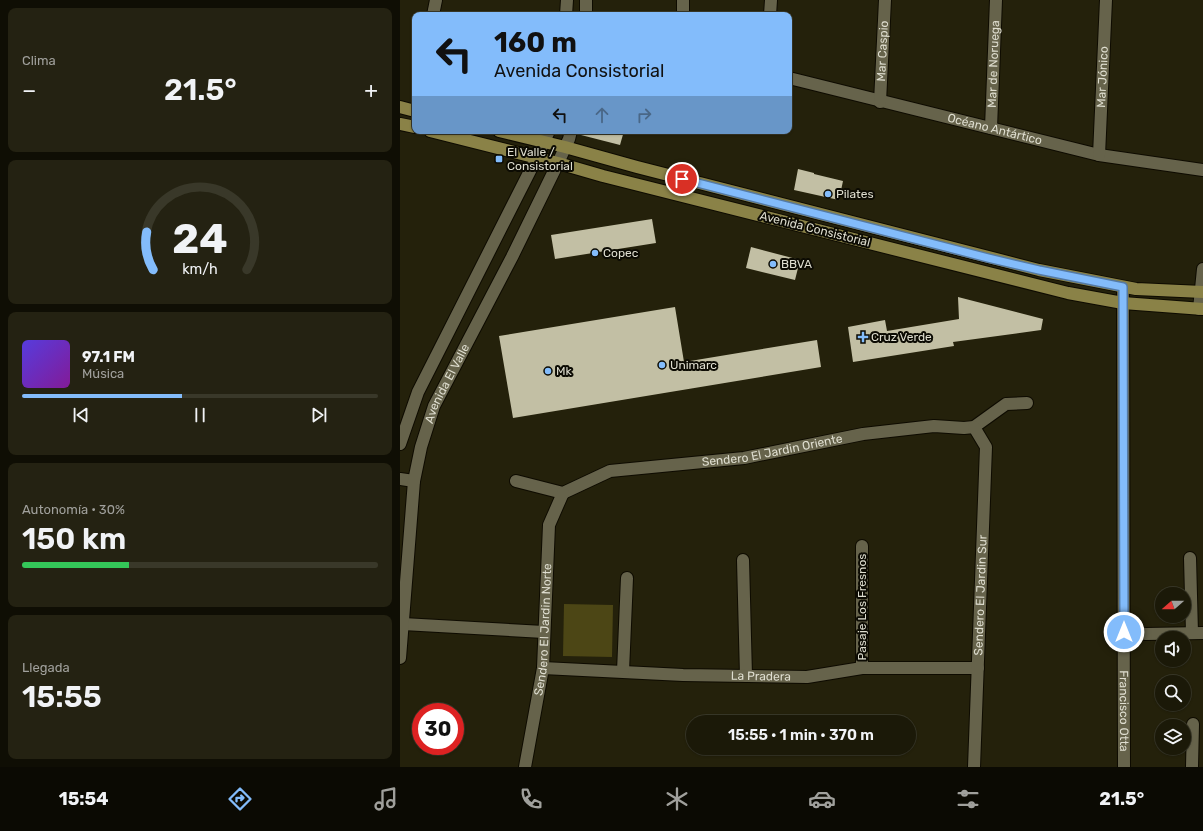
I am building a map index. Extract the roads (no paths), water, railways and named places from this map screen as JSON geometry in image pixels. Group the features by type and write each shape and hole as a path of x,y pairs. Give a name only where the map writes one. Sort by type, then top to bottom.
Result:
{"main road":[{"path":"400,107 412,110"},
{"path":"400,124 412,126"},
{"name":"Avenida Consistorial","path":"442,134 1060,291 1123,304 1201,309"},
{"name":"Avenida Consistorial","path":"522,134 547,137 565,147 636,167 1039,270 1136,289 1202,292"}],"street":[{"path":"434,12 436,0"},
{"path":"566,12 567,0"},
{"path":"586,0 586,12"},
{"path":"683,0 683,12"},
{"path":"770,12 771,0"},
{"name":"Mar Caspio","path":"880,102 885,0"},
{"name":"Mar de Noruega","path":"991,128 996,0"},
{"name":"Mar Jónico","path":"1099,155 1106,0"},
{"name":"Océano Antártico","path":"792,79 880,102 1099,155 1203,170"},
{"name":"Avenida El Valle","path":"400,658 403,624 403,573 414,481 421,448 434,406 512,257 558,163 570,134"},
{"name":"Avenida El Valle","path":"400,444 418,392 547,137"},
{"path":"1201,309 1203,269"},
{"name":"Francisco Otta","path":"1123,287 1124,767"},
{"path":"974,427 1006,404 1027,403"},
{"name":"Sendero El Jardin Oriente","path":"563,493 610,471 744,458 863,434 934,426 964,428 974,427"},
{"name":"Sendero El Jardin Sur","path":"974,427 986,446 974,767"},
{"path":"400,479 414,481"},
{"path":"516,481 563,493"},
{"name":"Sendero El Jardin Norte","path":"525,767 543,668 549,524 563,493"},
{"name":"Pasaje Los Fresnos","path":"862,546 862,668"},
{"path":"1124,632 1146,634 1197,633 1190,558"},
{"path":"743,560 746,676"},
{"path":"623,671 626,578"},
{"path":"403,624 544,632"},
{"name":"La Pradera","path":"543,668 683,675 807,677 862,668 978,668"},
{"path":"1192,767 1193,724"}],"place":[{"name":"El Valle / Consistorial","path":"499,159"},
{"name":"Pilates","path":"828,194"},
{"name":"Copec","path":"595,253"},
{"name":"BBVA","path":"773,264"},
{"name":"Cruz Verde","path":"863,337"},
{"name":"Unimarc","path":"662,365"},
{"name":"Mk","path":"548,371"}]}
